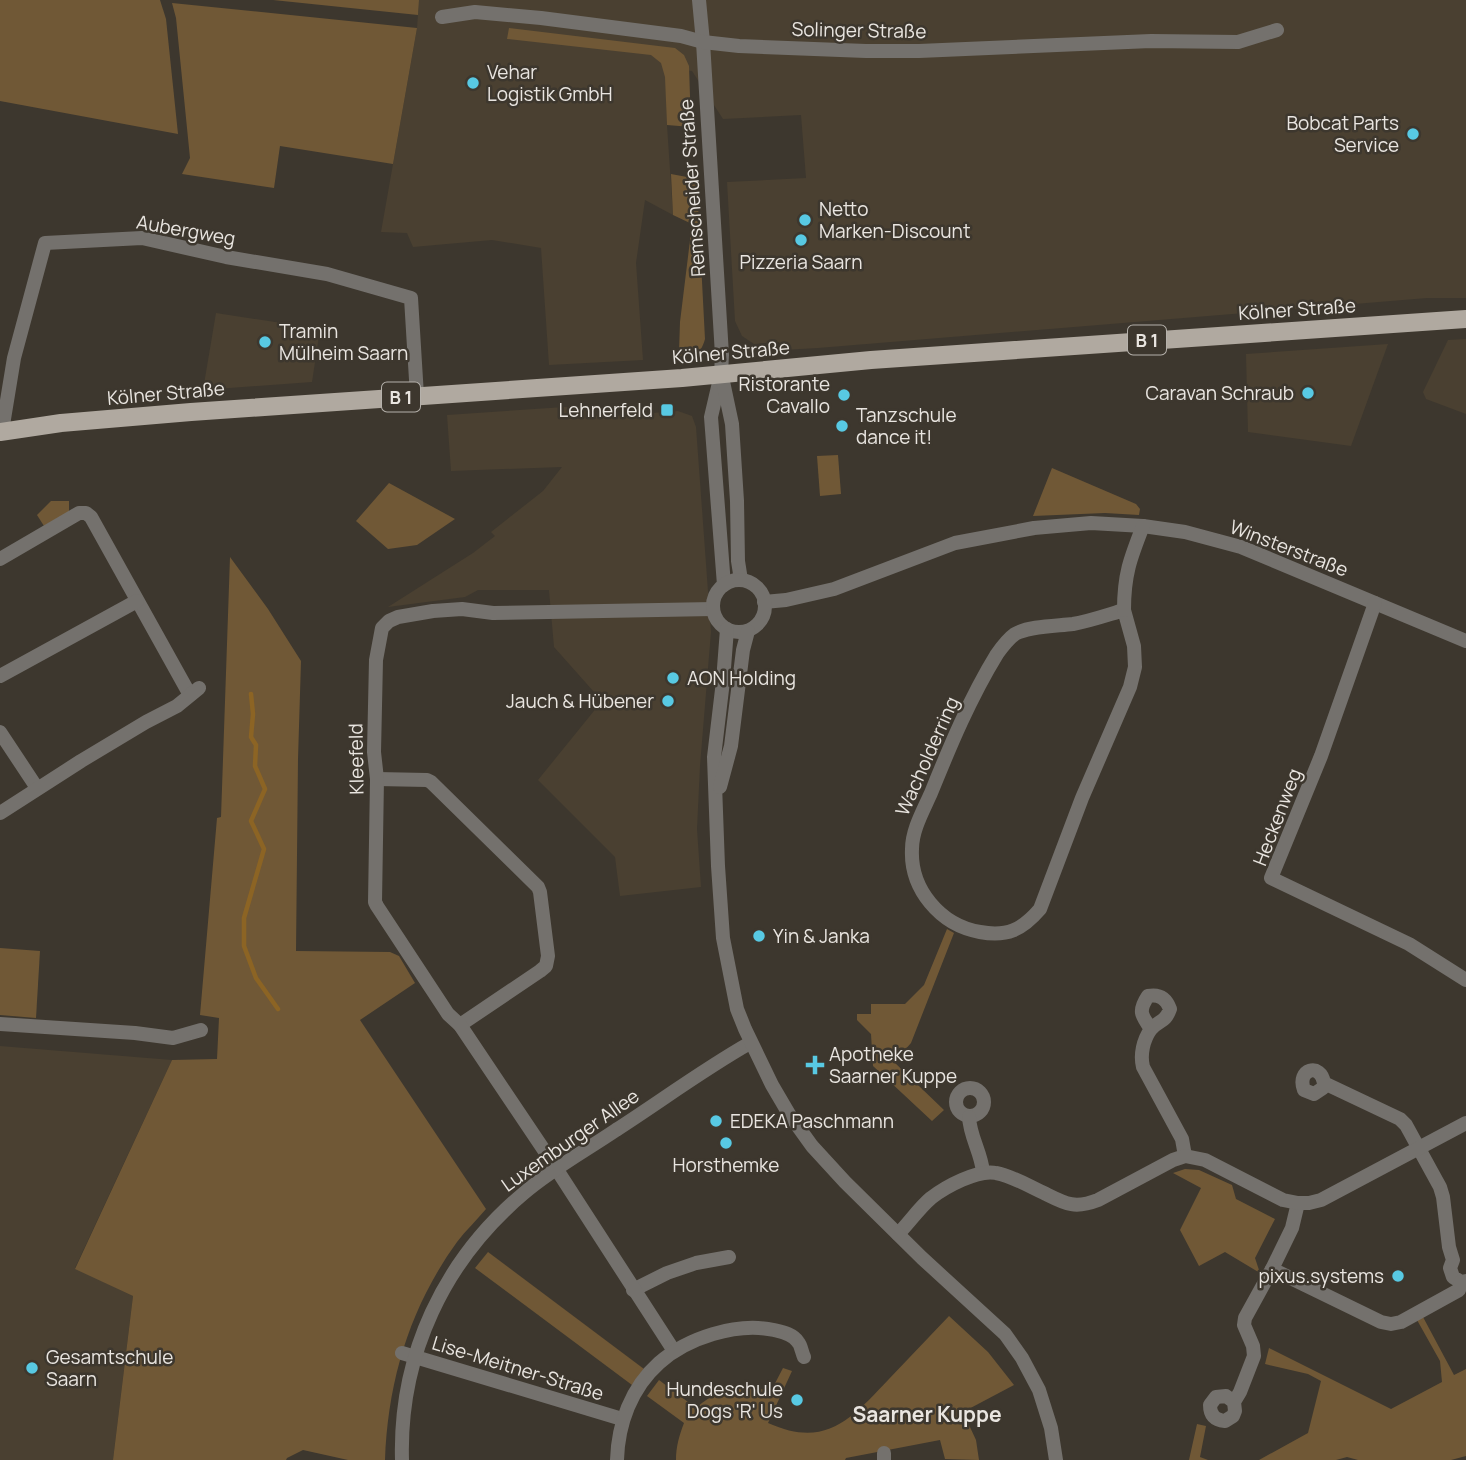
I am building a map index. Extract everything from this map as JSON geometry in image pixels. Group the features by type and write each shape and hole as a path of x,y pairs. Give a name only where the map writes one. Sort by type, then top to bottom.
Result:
{"main road":[{"name":"Kölner Straße","path":"1,432 73,422 721,374 871,360 1466,319"}],"street":[{"name":"Remscheider Straße","path":"699,0 722,347 721,374"},
{"name":"Solinger Straße","path":"442,18 475,12 517,15 739,46 866,51 1152,41 1238,42 1277,30"},
{"name":"Aubergweg","path":"1,432 15,358 45,243 142,238 226,257 327,274 411,298 417,396"},
{"path":"721,374 731,417 741,580"},
{"path":"721,374 711,417 724,585"},
{"path":"0,559 79,513 86,513 91,517 137,601 195,691 177,706 37,788 0,813"},
{"name":"Winsterstraße","path":"765,602 834,589 943,547 1034,528 1091,523 1185,532 1241,547 1466,641"},
{"name":"Wacholderring","path":"1124,610 1075,623 1025,630 1006,642 998,652 958,729 916,827 912,848 914,872 922,893 935,910 953,923 976,932 999,935 1017,930 1040,909 1082,798 1130,687 1135,667 1134,646 1124,610 1124,589 1127,567 1143,526"},
{"path":"741,580 756,586 765,602 765,611 762,619 753,628 737,632 719,623 713,609 714,598 724,585 741,580"},
{"path":"0,676 137,601"},
{"name":"Heckenweg","path":"1375,603 1321,756 1271,878 1409,944 1466,979"},
{"name":"Kleefeld","path":"556,1169 460,1025 448,1014 375,902 376,660 382,628 398,617 462,609 493,613 713,609"},
{"path":"727,629 714,757 718,866 723,938 737,1009 750,1043 789,1114 806,1138 845,1182 961,1296 1005,1334 1039,1390 1051,1428 1056,1460"},
{"path":"716,800 731,746 743,650 748,631"},
{"path":"0,732 37,788"},
{"path":"377,779 431,782 540,892 548,956 546,966 460,1025"},
{"path":"0,1024 173,1038 201,1030"},
{"path":"1152,1029 1142,1051 1143,1067 1182,1139 1185,1156"},
{"name":"Luxemburger Allee","path":"402,1460 401,1442 409,1355 447,1282 469,1249 501,1214 556,1169 684,1083 750,1043"},
{"path":"1272,1269 1381,1322 1391,1324 1401,1322 1459,1290 1463,1282 1453,1277 1450,1268 1460,1259 1449,1247 1440,1186 1406,1125 1401,1119 1324,1083"},
{"path":"969,1117 970,1131 982,1160 983,1172"},
{"path":"898,1234 930,1199 983,1172 1005,1175 1068,1205 1086,1205 1185,1156 1205,1160 1283,1199 1309,1203 1321,1200 1466,1123"},
{"path":"556,1169 674,1351"},
{"path":"1234,1402 1254,1356 1253,1346 1244,1325 1245,1318 1292,1228 1298,1203"},
{"path":"634,1290 667,1273 696,1263 729,1257"},
{"name":"Lise-Meitner-Straße","path":"617,1460 622,1419 631,1401 657,1365 674,1351 699,1338 742,1328 762,1327 786,1333 798,1341 804,1357"},
{"name":"Lise-Meitner-Straße","path":"409,1355 622,1419"}],"shaded area":[{"path":"0,0 160,0 166,19 178,134 0,101"},
{"path":"273,0 419,0 418,15"},
{"path":"419,0 1466,0 1466,298 1427,298 818,348 781,350 779,342 754,344 742,336 735,321 727,182 806,178 801,115 723,119 692,71 666,68 673,215 645,200 636,263 643,360 549,365 541,248 492,240 413,247 407,233 381,232 417,28"},
{"path":"172,3 417,28 393,164 280,146 274,188 182,174 190,158 176,18"},
{"path":"509,28 675,48 684,55 689,66 691,127 667,125 665,77 661,63 651,55 507,39"},
{"path":"671,174 687,177 697,185 705,339 701,349 695,354 676,356 679,352 692,224 673,215"},
{"name":"Tramin Mülheim Saarn","path":"216,313 320,329 312,382 203,390"},
{"path":"1466,339 1466,414 1426,399 1423,392 1448,340"},
{"name":"Caravan Schraub","path":"1388,344 1351,446 1248,432 1246,354"},
{"path":"565,407 580,409 600,417 678,411 692,416 696,427 711,632 697,829 701,887 620,896 615,857 538,780 602,701 554,647 549,590 478,590 465,597 388,607 495,536 491,532 543,491 562,467 451,471 447,415"},
{"path":"838,455 841,494 820,496 817,456"},
{"path":"1052,468 1136,504 1140,509 1139,515 1105,513 1033,516"},
{"path":"389,483 455,519 417,545 388,549 356,521"},
{"path":"51,501 69,501 69,512 44,526 37,515"},
{"path":"230,557 301,661 296,951 390,952 399,956 415,983 360,1020 486,1209 460,1238 426,1292 414,1318 404,1345 391,1401 385,1460 348,1460 303,1450 286,1460 113,1460 133,1296 75,1269 172,1060 217,1059 219,1018 200,1015 217,818 221,817"},
{"path":"947,929 954,933 911,1043 894,1062 944,1110 932,1121 873,1066 871,1034 857,1020 857,1014 871,1014 871,1004 905,1004 924,985"},
{"path":"0,948 40,951 36,1018 0,1015"},
{"path":"0,1046 172,1060 75,1268 133,1296 113,1460 0,1460"},
{"path":"1185,1169 1199,1170 1232,1185 1236,1199 1275,1219 1255,1258 1260,1273 1225,1252 1199,1266 1180,1230 1201,1188 1173,1173"},
{"path":"488,1252 644,1369 632,1385 475,1268"},
{"path":"949,1316 988,1352 1014,1385 963,1412 976,1440 979,1460 945,1459 940,1440 845,1460 676,1460 684,1423 647,1396 659,1380 696,1408 731,1389 771,1391 783,1368 792,1371 768,1423 806,1433 822,1431 836,1426 862,1406"},
{"path":"1423,1317 1454,1375 1466,1369 1466,1456 1451,1460 1358,1460 1347,1457 1336,1460 1259,1460 1308,1433 1321,1381 1308,1374 1265,1364 1269,1348 1391,1409 1442,1382 1440,1361 1417,1320"},
{"path":"1197,1424 1206,1426 1200,1457 1208,1460 1189,1460"}],"waterway":[{"path":"251,694 251,737 256,745 255,766 265,789 251,821 264,849 244,918 244,946 256,978 278,1009"}],"place":[{"name":"Vehar Logistik GmbH","path":"473,83"},
{"name":"Bobcat Parts Service","path":"1413,134"},
{"name":"Netto Marken-Discount","path":"805,220"},
{"name":"Pizzeria Saarn","path":"801,240"},
{"name":"Tramin Mülheim Saarn","path":"265,342"},
{"name":"Caravan Schraub","path":"1308,393"},
{"name":"Ristorante Cavallo","path":"844,395"},
{"name":"Lehnerfeld","path":"667,410"},
{"name":"Tanzschule dance it!","path":"842,426"},
{"name":"AON Holding","path":"673,678"},
{"name":"Jauch & Hübener","path":"668,701"},
{"name":"Yin & Janka","path":"759,936"},
{"name":"Apotheke Saarner Kuppe","path":"815,1065"},
{"name":"EDEKA Paschmann","path":"716,1121"},
{"name":"Horsthemke","path":"726,1143"},
{"name":"pixus.systems","path":"1398,1276"},
{"name":"Gesamtschule Saarn","path":"32,1368"},
{"name":"Hundeschule Dogs 'R' Us","path":"797,1400"}],"district":[{"name":"Saarner Kuppe","path":"927,1414"}]}
